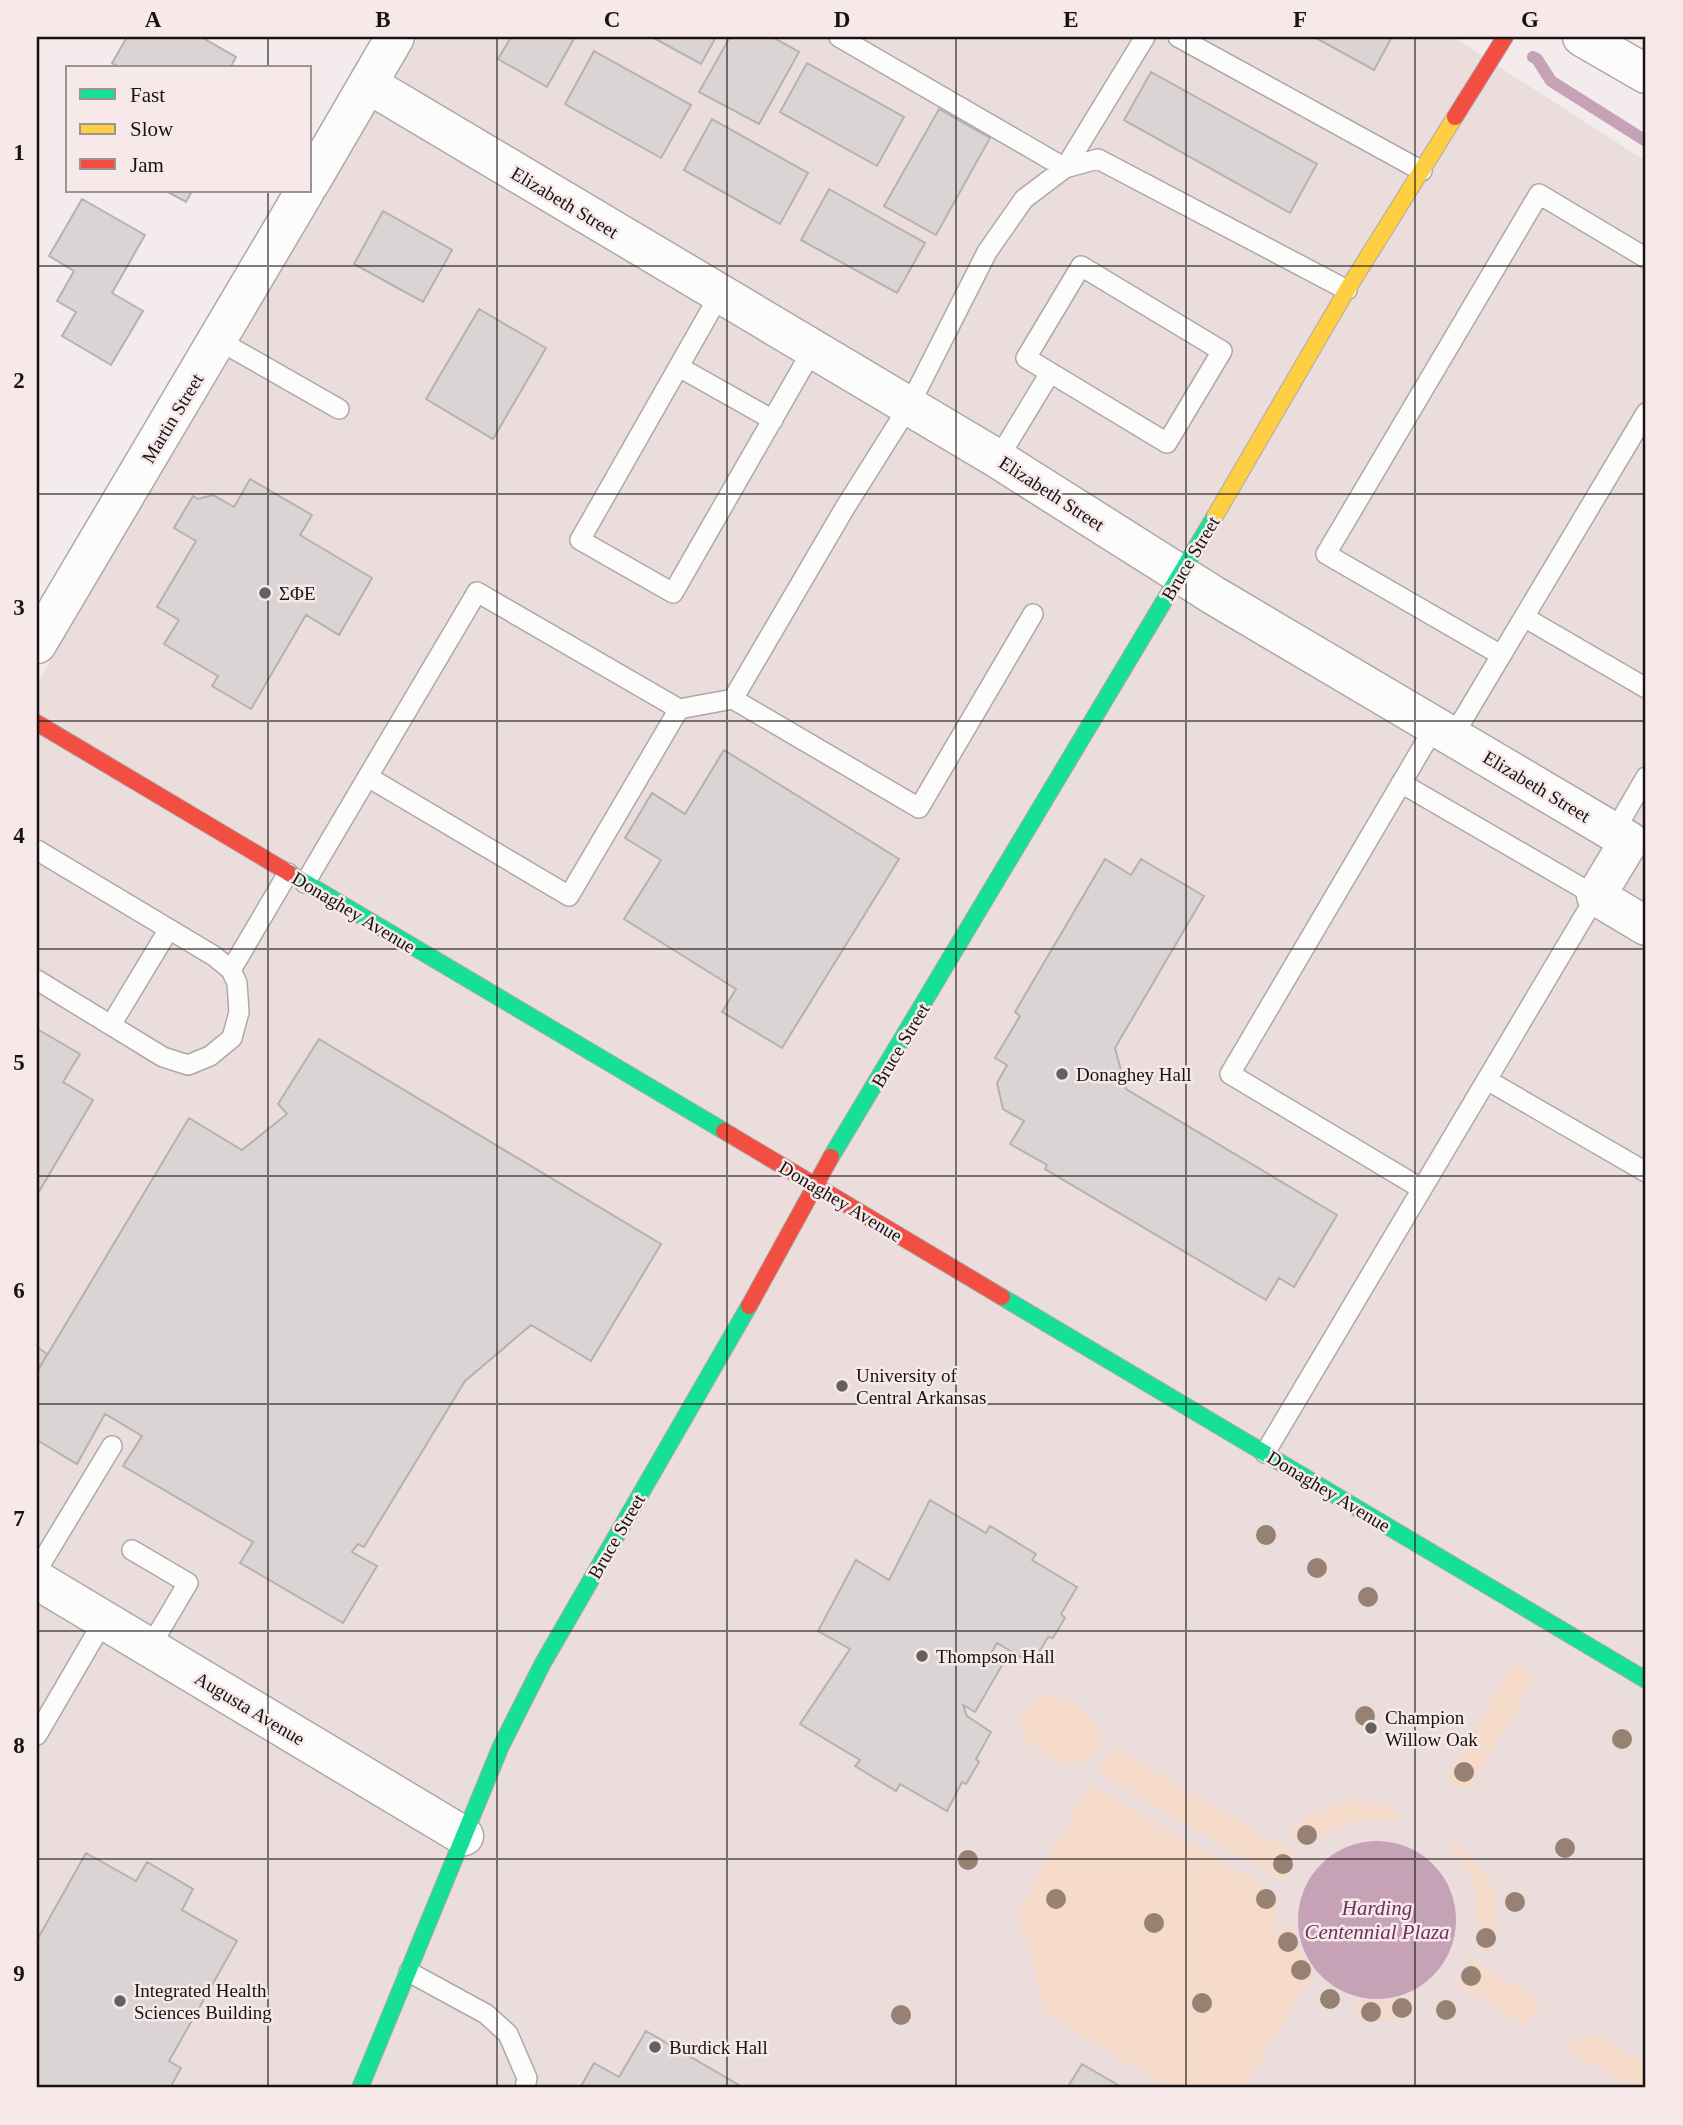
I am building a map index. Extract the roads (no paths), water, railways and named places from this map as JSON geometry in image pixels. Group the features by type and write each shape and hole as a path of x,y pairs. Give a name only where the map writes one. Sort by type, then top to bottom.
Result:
{"street":[{"path":"312,180 395,37"},
{"name":"Bruce Street","path":"360,2088 501,1746 543,1663 774,1262 815,1185 1347,290 1505,37"},
{"path":"1582,37 1646,74"},
{"name":"Elizabeth Street","path":"368,84 998,458 1180,575 1614,832"},
{"name":"Martin Street","path":"37,644 304,192"},
{"name":"Donaghey Avenue","path":"37,723 1646,1680"},
{"path":"1614,832 1629,841 1595,896 1646,926"},
{"name":"Augusta Avenue","path":"37,1580 464,1836"}],"lane":[{"path":"839,37 1065,168 1098,159 1347,290"},
{"path":"733,699 846,506 909,406 987,251 1024,199 1065,168 1145,37"},
{"path":"1178,37 1422,171"},
{"path":"1501,655 1326,554 1539,194 1646,258"},
{"path":"1081,266 1222,351 1167,443 1050,373 1026,358 1081,266"},
{"path":"720,294 580,540 673,593 813,349"},
{"path":"218,340 339,409"},
{"path":"679,367 772,420"},
{"path":"998,458 1050,373"},
{"path":"1423,1189 1230,1074 1401,783 1501,655 1646,413"},
{"path":"231,970 368,777 477,592 679,709 733,699 919,808 1033,614"},
{"path":"1524,617 1646,688"},
{"path":"368,777 569,896 679,709"},
{"path":"1614,832 1646,777"},
{"path":"1265,1453 1595,896 1401,783"},
{"path":"37,850 215,956 231,970 237,983 239,1012 232,1038 209,1056 188,1065 163,1057 37,980"},
{"path":"111,1025 169,929"},
{"path":"1487,1080 1646,1172"},
{"path":"37,1570 112,1446"},
{"path":"132,1550 188,1583 150,1647"},
{"path":"37,1735 104,1620"},
{"path":"410,1972 486,2014 508,2034 527,2078 525,2088"}],"water":[{"name":"Harding Centennial Plaza","path":"1377,1841 1407,1847 1433,1864 1450,1890 1456,1920 1450,1950 1433,1976 1407,1993 1377,1999 1347,1993 1321,1976 1304,1950 1298,1920 1304,1890 1321,1864 1347,1847"}],"waterway":[{"path":"1533,57 1551,81 1646,141"}],"place":[{"name":"ΣΦΕ","path":"265,593"},
{"name":"Donaghey Hall","path":"1062,1074"},
{"name":"University of Central Arkansas","path":"842,1386"},
{"name":"Thompson Hall","path":"922,1656"},
{"name":"Champion Willow Oak","path":"1371,1728"},
{"name":"Integrated Health Sciences Building","path":"120,2001"},
{"name":"Burdick Hall","path":"655,2047"}]}
